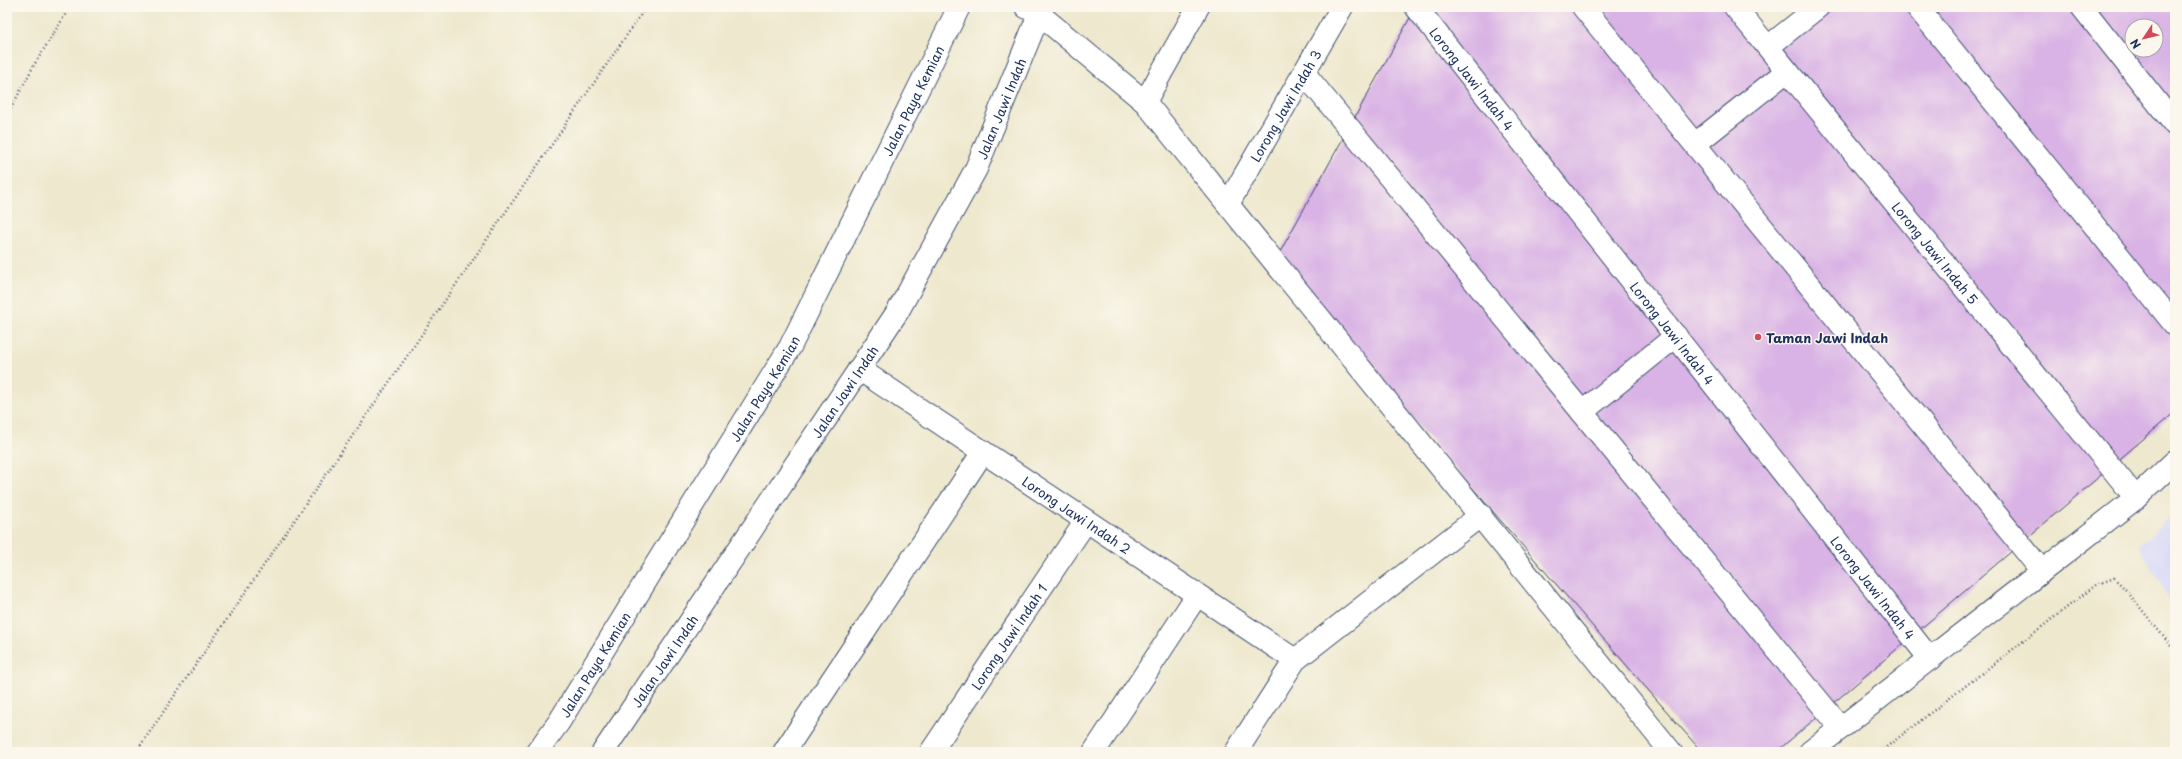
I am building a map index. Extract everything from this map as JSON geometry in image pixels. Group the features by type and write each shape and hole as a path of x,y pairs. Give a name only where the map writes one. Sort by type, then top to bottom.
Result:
{"street":[{"name":"Jalan Paya Kemian","path":"537,752 564,716 790,347 959,7"},
{"path":"1145,102 1198,7"},
{"name":"Lorong Jawi Indah 3","path":"1228,204 1342,7"},
{"name":"Lorong Jawi Indah 4","path":"1416,7 1930,659"},
{"path":"1583,7 2042,571"},
{"name":"Lorong Jawi Indah 5","path":"1735,7 2136,498"},
{"path":"1768,47 1818,7"},
{"path":"1917,7 2175,325"},
{"path":"2082,7 2175,126"},
{"path":"1036,9 1145,102 1671,752"},
{"name":"Jalan Jawi Indah","path":"603,752 898,311 976,168 1036,9"},
{"path":"1695,144 1787,71"},
{"path":"1304,73 1841,728"},
{"path":"1582,412 1676,336"},
{"name":"Lorong Jawi Indah 2","path":"859,369 1295,660"},
{"path":"784,752 983,452"},
{"path":"1810,752 2136,498 2175,461"},
{"path":"1236,752 1295,660 1480,515"},
{"name":"Lorong Jawi Indah 1","path":"930,752 1086,521"},
{"path":"1094,752 1197,595"}],"path":[{"path":"7,116 34,65 70,7"},
{"path":"136,752 646,7"},
{"path":"1880,752 2096,584 2114,578 2126,590 2175,651"}],"shaded area":[{"path":"2175,511 2175,609 2139,546"}],"building":[{"name":"Taman Jawi Indah","path":"1416,7 1735,7 1768,47 1816,7 2175,7 2175,412 1776,752 1702,752 1275,261"}],"place":[{"name":"Taman Jawi Indah","path":"1758,337"}]}
